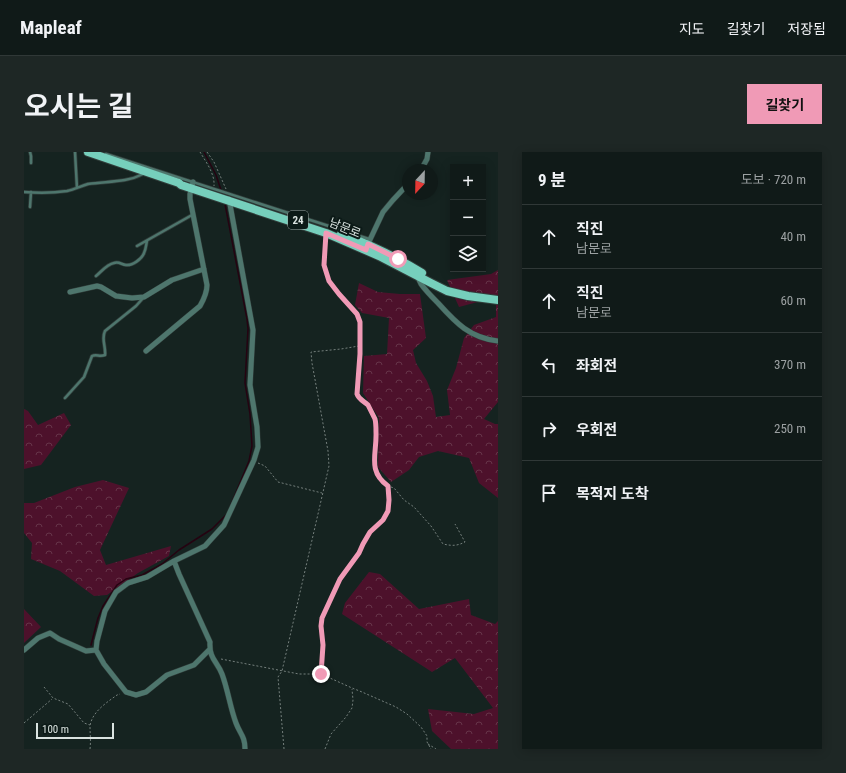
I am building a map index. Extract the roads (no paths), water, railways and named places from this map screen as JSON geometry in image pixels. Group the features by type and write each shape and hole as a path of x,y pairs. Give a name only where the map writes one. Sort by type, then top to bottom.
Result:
{"main road":[{"name":"남문로","path":"88,152 147,171 181,185 192,185 326,233 368,245"},
{"name":"남문로","path":"224,196 326,229 368,245 398,259 440,288 456,294 498,300"},
{"name":"남문로","path":"421,275 456,290 498,296"}],"street":[{"path":"424,164 428,152"},
{"path":"146,351 200,306 207,291 190,196 192,185"},
{"path":"368,245 383,212 402,190"},
{"path":"210,649 194,665 167,675 146,692 136,695 126,692 104,664 96,650 105,611 116,592 128,583 147,578 174,561 205,546 224,525 258,448 258,427 250,385 253,330 224,196"},
{"path":"70,292 96,286 101,287 116,296 132,298 144,297 172,280 204,269"},
{"path":"421,275 419,280 425,290 454,321 472,334 498,341"},
{"path":"174,561 210,642 212,658 222,673 236,722 245,741 245,749"},
{"path":"24,650 38,638 50,633 58,639 86,651 96,650"}],"lane":[{"path":"30,152 31,163"},
{"path":"75,152 77,188"},
{"path":"100,152 192,185"},
{"path":"24,192 42,193 67,191 88,184 118,181 136,177 147,171"},
{"path":"30,207 31,192"},
{"path":"137,246 193,215"},
{"path":"96,276 115,262 129,265 137,262 144,253 146,240"},
{"path":"65,398 84,377 92,356 105,355 106,351 103,336 105,331 136,306 144,297"}],"waterway":[{"path":"204,152 216,175 223,196"},
{"path":"225,204 247,319 248,329 245,383 250,414 252,446 249,461 230,507"},
{"path":"91,645 98,618 103,606 117,585 126,579 142,575 162,564 179,550 212,529 227,514"}]}
